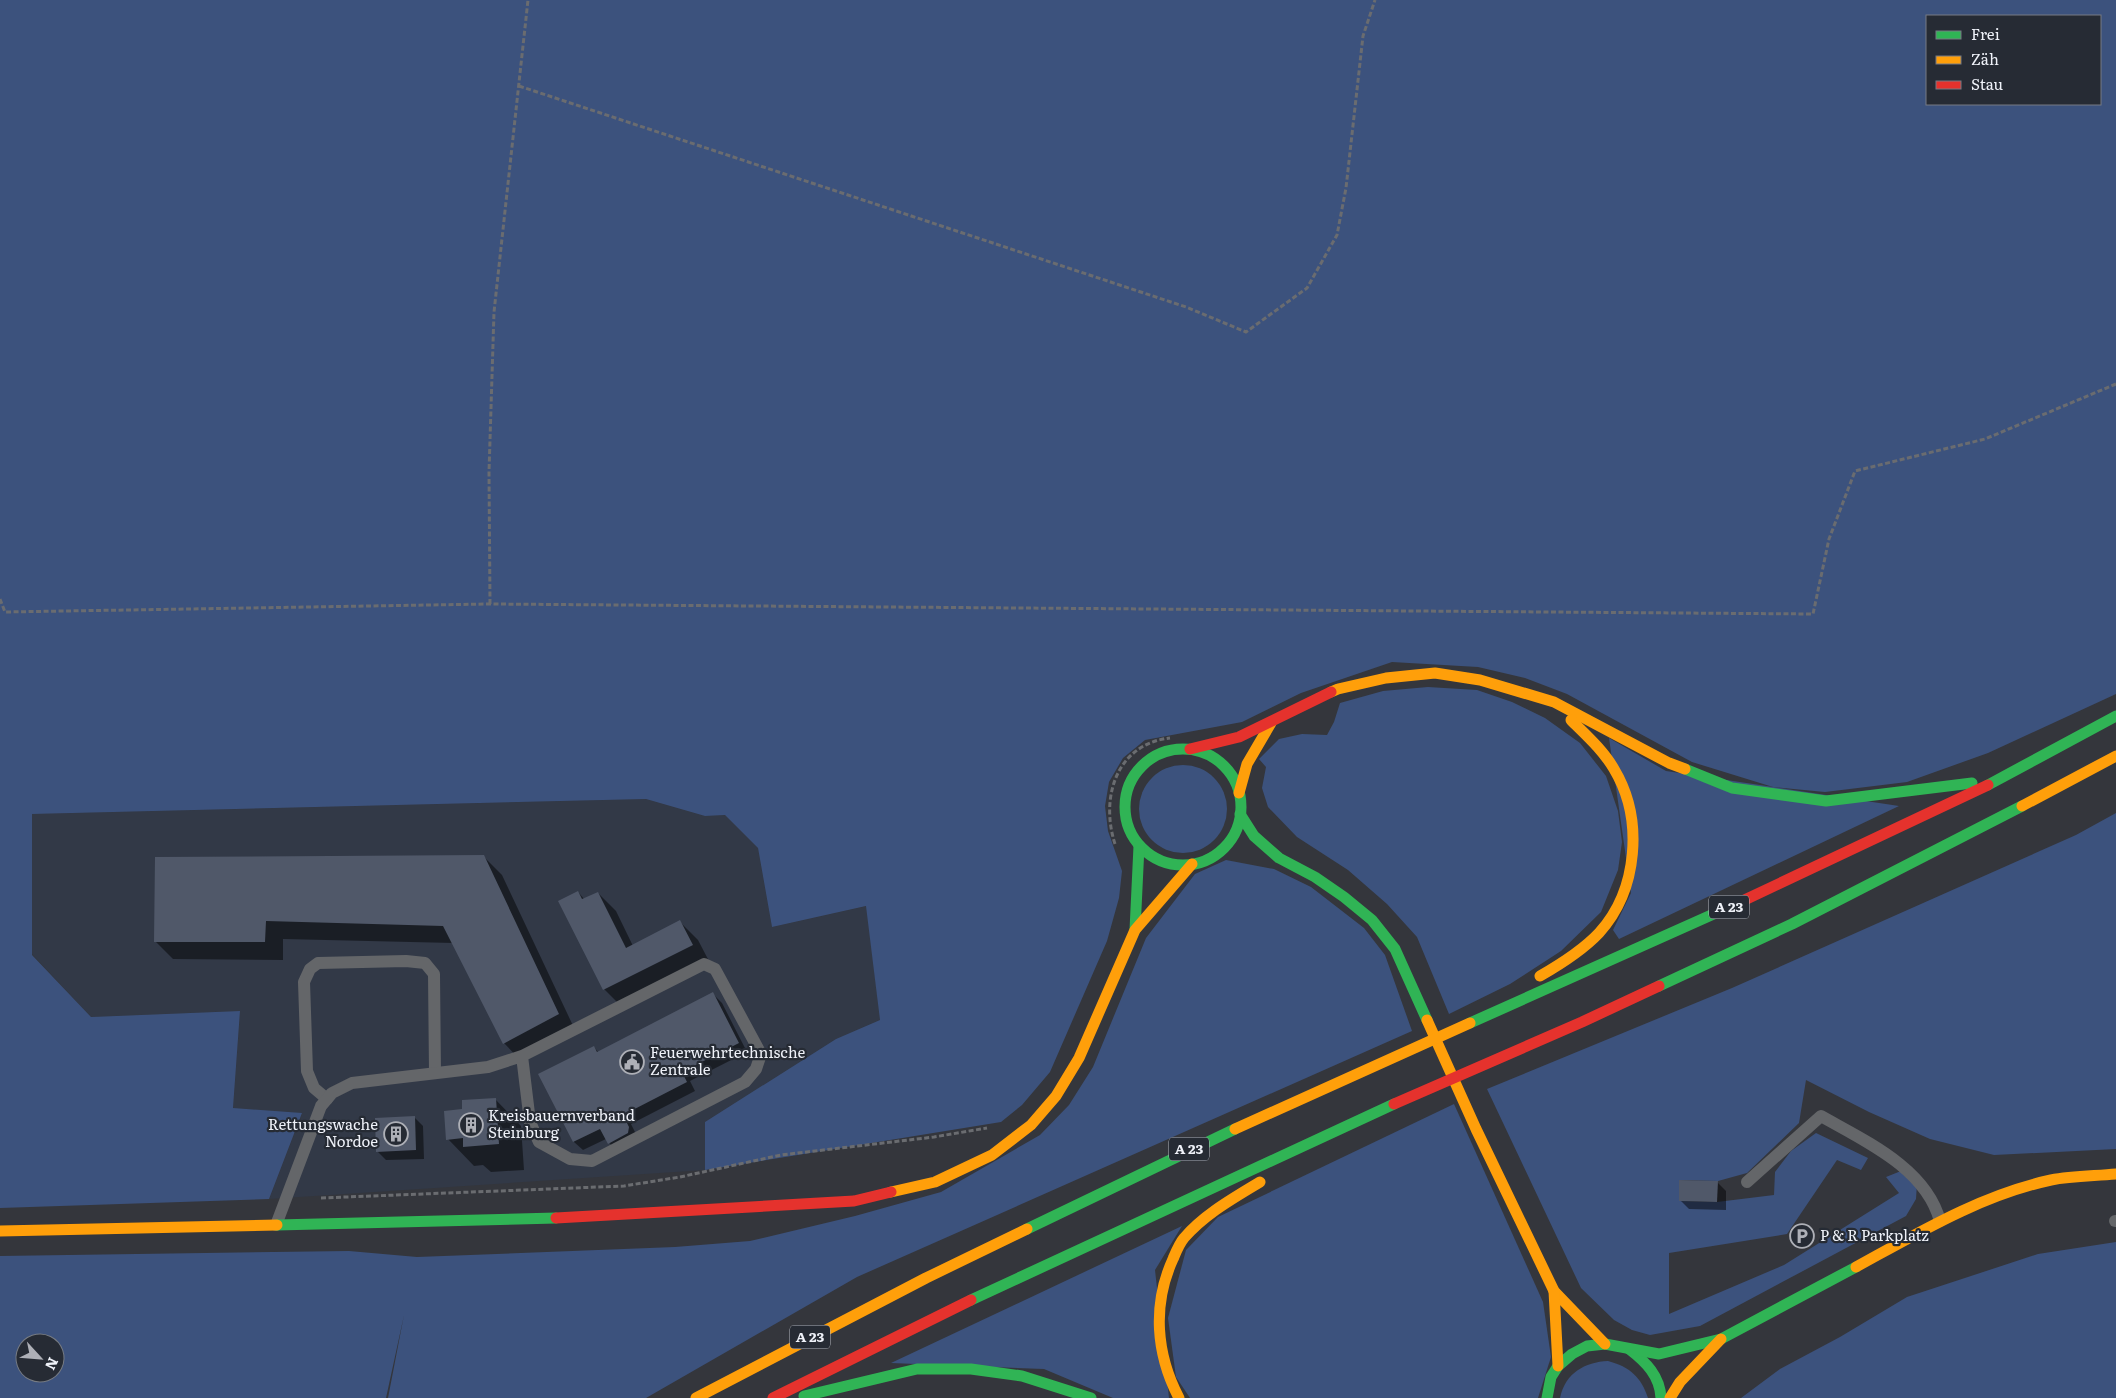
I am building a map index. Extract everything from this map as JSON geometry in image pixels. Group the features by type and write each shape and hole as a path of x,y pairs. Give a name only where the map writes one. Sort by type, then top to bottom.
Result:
{"main road":[{"path":"1237,853 1213,857 1192,864 1173,864 1154,858 1139,846 1127,826 1124,802 1131,780 1146,762 1166,751 1190,749 1232,740 1271,723 1338,689 1386,678 1435,673 1480,680 1554,702 1669,764 1732,788 1826,801 1999,780"},
{"path":"1457,1029 1582,949 1600,933 1613,914 1626,886 1632,858 1633,828 1629,802 1619,777 1597,747 1554,702"},
{"name":"A 23","path":"696,1398 926,1278 1185,1151 1716,913 1999,780 2116,716"},
{"path":"1213,857 1226,845 1236,830 1240,814 1239,793 1241,774 1271,723"},
{"path":"1190,749 1207,754 1221,763 1232,777 1239,793"},
{"name":"A 23","path":"773,1398 946,1311 1375,1112 1582,1022 1792,924 1989,824 2116,756"},
{"path":"1240,814 1254,836 1279,858 1330,887 1372,920 1395,948 1476,1129 1554,1291 1605,1344"},
{"path":"1135,930 1139,846"},
{"path":"1254,853 1279,858"},
{"path":"0,1231 542,1219 854,1201 935,1182 992,1155 1031,1125 1056,1096 1079,1058 1135,930 1192,864"},
{"path":"1285,1167 1375,1112"},
{"path":"1546,1398 1551,1378 1558,1366 1572,1354 1588,1346 1605,1344 1629,1350 1659,1354 1721,1339 1940,1221 2006,1193 2052,1180 2116,1174"},
{"path":"1179,1398 1168,1376 1161,1348 1159,1314 1165,1277 1182,1240 1211,1212 1268,1177"},
{"path":"1554,1291 1558,1366"},
{"path":"1670,1398 1680,1382 1721,1339"},
{"path":"1629,1350 1644,1360 1656,1375 1662,1398"},
{"path":"795,1398 917,1369 962,1369 1022,1376 1091,1398"}],"lane":[{"path":"327,1099 314,1088 307,1071 304,982 310,968 318,964 406,961 425,963 434,974 435,1073"},
{"path":"276,1225 321,1106 332,1093 352,1083 488,1066 522,1056 704,964 715,969 761,1054 756,1069 745,1082 592,1160 570,1159 539,1142 530,1122 522,1056"},
{"path":"1747,1182 1821,1116 1886,1154 1916,1180 1936,1206 1940,1221"}],"path":[{"path":"490,604 489,472 494,312 528,0"},
{"path":"519,86 1186,307 1246,332 1307,288 1336,235 1346,188 1363,36 1375,0"},
{"path":"0,599 5,612 490,604 1813,614 1829,539 1855,471 1985,439 2116,384"},
{"path":"1116,846 1108,814 1113,784 1131,756 1149,742 1173,738"},
{"path":"312,1199 624,1186 680,1178 781,1155 934,1137 995,1126"}],"shaded area":[{"path":"0,0 2116,0 2116,694 1988,753 1907,782 1825,792 1773,787 1692,762 1567,694 1525,678 1478,667 1392,662 1301,693 1242,722 1145,740 1123,758 1109,782 1105,806 1108,831 1122,871 1119,898 1107,941 1050,1072 1022,1105 1001,1122 705,1170 705,1122 836,1039 880,1020 866,906 772,927 758,848 725,815 705,816 646,799 32,814 32,955 91,1017 240,1011 233,1108 302,1113 269,1199 0,1208"},
{"path":"1428,687 1477,690 1512,702 1545,718 1580,743 1606,776 1618,811 1622,842 1618,870 1601,912 1561,951 1510,984 1449,1014 1417,937 1387,904 1348,870 1297,837 1268,807 1262,788 1266,767 1259,759 1279,739 1302,734 1327,735 1334,722 1340,703 1383,691"},
{"path":"1609,738 1666,771 1899,806 1619,939 1613,930 1631,893"},
{"path":"1183,765 1200,768 1208,772 1220,784 1224,792 1227,809 1224,826 1220,834 1208,846 1200,850 1183,853 1166,850 1158,846 1146,834 1142,826 1139,809 1142,792 1146,784 1158,772 1166,768"},
{"path":"646,799 705,816 725,815 758,848 772,927 867,906 880,1020 836,1039 705,1122 705,1170 269,1199 302,1114 233,1109 240,1011 91,1017 32,954 32,814"},
{"path":"2116,813 2116,1149 1994,1155 1930,1139 1869,1112 1806,1080 1799,1123 1747,1173 1718,1181 1679,1180 1679,1201 1717,1202 1774,1195 1775,1172 1791,1151 1816,1133 1868,1158 1861,1170 1837,1160 1787,1234 1669,1253 1669,1314 1784,1265 1899,1193 1886,1177 1901,1171 1917,1183 1916,1199 1906,1216 1700,1326 1650,1335 1632,1330 1614,1320 1581,1288 1487,1089 1732,988 2076,835"},
{"path":"1226,860 1274,869 1311,887 1364,928 1385,955 1412,1031 857,1277 646,1398 388,1398 404,1315 386,1398 0,1398 0,1256 349,1251 417,1257 675,1247 750,1241 855,1216 941,1192 1040,1135 1069,1105 1093,1067 1146,938 1195,874"},
{"path":"1454,1104 1543,1302 1551,1357 1538,1398 1190,1398 1176,1377 1168,1318 1186,1250 1218,1217"},
{"path":"1182,1226 1155,1270 1169,1398 1113,1398 1044,1369 891,1363"},
{"path":"2116,1242 2116,1398 1741,1398 1780,1369 1840,1337 1907,1297 2038,1254"},
{"path":"1608,1361 1623,1366 1634,1374 1642,1384 1648,1398 1560,1398 1566,1382 1577,1370 1592,1364"}],"building":[{"path":"484,855 559,1014 503,1044 443,926 266,921 265,942 154,942 155,857"},
{"path":"578,891 582,899 598,892 626,948 680,920 693,945 603,990 558,901"},
{"name":"Feuerwehrtechnische Zentrale","path":"713,992 739,1043 682,1072 687,1082 623,1115 629,1127 628,1133 608,1144 600,1129 573,1142 538,1074 594,1046 597,1052"},
{"name":"Kreisbauernverband Steinburg","path":"496,1098 499,1144 463,1147 463,1138 446,1140 444,1111 462,1109 462,1100"},
{"name":"Rettungswache Nordoe","path":"415,1116 416,1150 376,1152 375,1118"},
{"path":"1679,1180 1718,1181 1717,1202 1679,1201"}],"traffic: fast":[{"path":"1988,785 2116,716"},
{"path":"1183,749 1205,754 1224,766 1236,785 1241,807 1236,829 1224,848 1205,860 1183,865 1161,860 1142,848 1130,829 1125,807 1130,785 1142,766 1161,754 1183,749"},
{"path":"1685,769 1732,788 1826,801 1972,783"},
{"path":"1659,986 1792,924 2022,806"},
{"path":"1240,814 1254,836 1279,858 1315,877 1372,920 1395,949 1427,1020"},
{"path":"1135,930 1139,846"},
{"path":"1470,1023 1736,904"},
{"path":"971,1300 1394,1104"},
{"path":"1027,1229 1235,1129"},
{"path":"277,1225 556,1218"},
{"path":"1547,1398 1551,1377 1558,1366 1572,1354 1587,1346 1605,1344 1659,1354 1721,1339 1856,1267"},
{"path":"1629,1349 1641,1359 1655,1376 1661,1398"},
{"path":"804,1396 917,1369 971,1369 1022,1376 1091,1398"}],"traffic: slow":[{"path":"1331,692 1386,678 1435,673 1480,680 1554,702 1669,763 1685,769"},
{"path":"1540,976 1586,946 1612,916 1622,896 1629,875 1632,854 1633,832 1630,810 1624,789 1605,755 1571,720"},
{"path":"1239,793 1247,764 1271,723"},
{"path":"2022,806 2116,756"},
{"path":"891,1192 935,1182 992,1155 1031,1125 1056,1096 1079,1058 1135,930 1192,864"},
{"path":"1427,1020 1476,1129 1554,1291 1605,1344"},
{"path":"1235,1129 1470,1023"},
{"path":"1856,1267 1950,1216 2000,1195 2051,1180 2116,1174"},
{"path":"1179,1398 1171,1381 1161,1347 1160,1312 1166,1276 1179,1245 1192,1229 1219,1207 1260,1182"},
{"path":"0,1231 277,1225"},
{"path":"696,1398 926,1278 1027,1229"},
{"path":"1554,1291 1558,1366"},
{"path":"1670,1398 1680,1382 1721,1339"}],"traffic: jam":[{"path":"1190,749 1239,737 1331,692"},
{"path":"1736,904 1988,785"},
{"path":"1394,1104 1582,1022 1659,986"},
{"path":"556,1218 854,1201 891,1192"},
{"path":"773,1398 971,1300"}],"place":[{"name":"Feuerwehrtechnische Zentrale","path":"632,1062"},
{"name":"Kreisbauernverband Steinburg","path":"471,1125"},
{"name":"Rettungswache Nordoe","path":"396,1134"},
{"name":"P & R Parkplatz","path":"1802,1236"}]}
